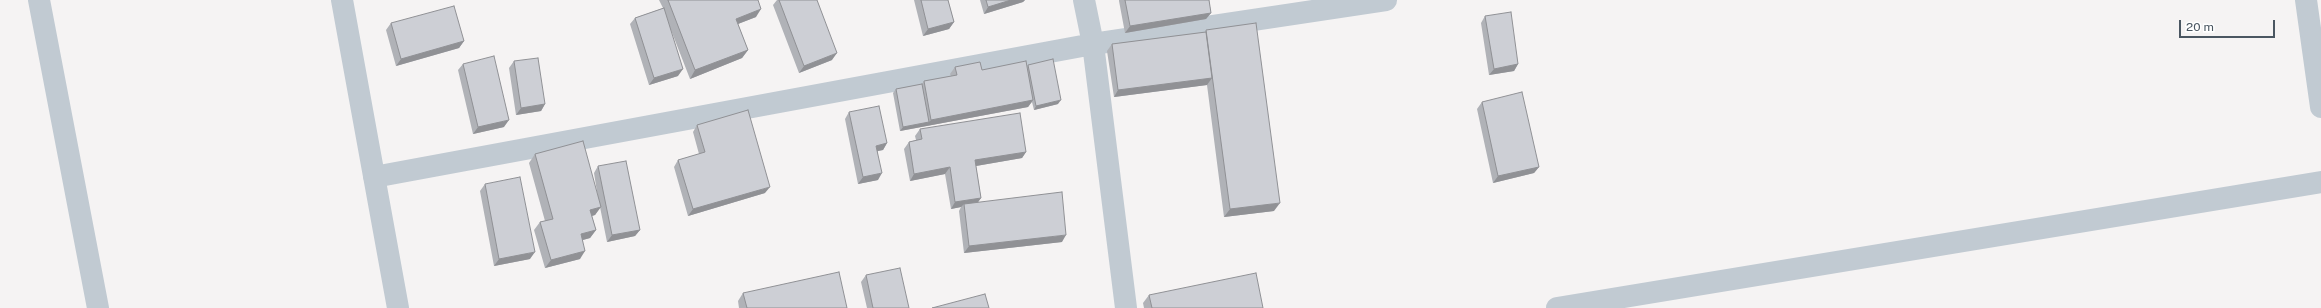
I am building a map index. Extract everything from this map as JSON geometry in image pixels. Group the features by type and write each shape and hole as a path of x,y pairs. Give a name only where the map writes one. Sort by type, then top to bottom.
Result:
{"street":[{"path":"39,0 98,308"},
{"path":"342,0 398,308"},
{"path":"1084,0 1093,44 1126,308"},
{"path":"374,178 1093,44 1386,0"},
{"path":"2306,0 2321,106"},
{"path":"1557,308 2321,182"}],"building":[{"path":"668,0 758,0 761,9 736,19 748,50 695,70"},
{"path":"779,0 817,0 837,53 804,66"},
{"path":"921,0 948,0 954,22 928,29"},
{"path":"986,0 1011,0 988,7"},
{"path":"1125,0 1209,0 1211,13 1130,26"},
{"path":"454,6 464,41 401,59 391,23"},
{"path":"664,8 683,69 654,78 635,18"},
{"path":"1511,12 1518,64 1494,69 1485,16"},
{"path":"1256,23 1280,203 1230,209 1206,30"},
{"path":"1206,32 1212,78 1118,90 1112,44"},
{"path":"494,56 509,120 478,127 463,64"},
{"path":"538,58 545,104 521,108 514,61"},
{"path":"1053,59 1061,100 1036,106 1028,65"},
{"path":"1026,61 1033,100 931,120 924,81 957,75 955,67 980,62 982,70"},
{"path":"922,84 929,122 903,127 896,89"},
{"path":"1522,92 1539,167 1498,176 1482,102"},
{"path":"879,106 887,143 876,146 882,173 863,177 849,112"},
{"path":"748,110 770,187 693,209 678,160 705,152 697,125"},
{"path":"1020,113 1026,152 975,160 981,198 955,202 950,167 914,174 909,142 922,139 920,129"},
{"path":"583,141 601,207 590,210 596,230 581,234 585,251 551,260 540,222 553,219 535,154"},
{"path":"626,161 640,230 612,235 598,166"},
{"path":"520,177 535,252 499,259 485,184"},
{"path":"1062,192 1066,235 969,246 964,204"},
{"path":"900,268 909,308 873,308 866,275"},
{"path":"839,272 847,308 747,308 743,293"},
{"path":"1256,273 1263,308 1152,308 1149,295"},
{"path":"985,294 989,308 932,308"}]}
